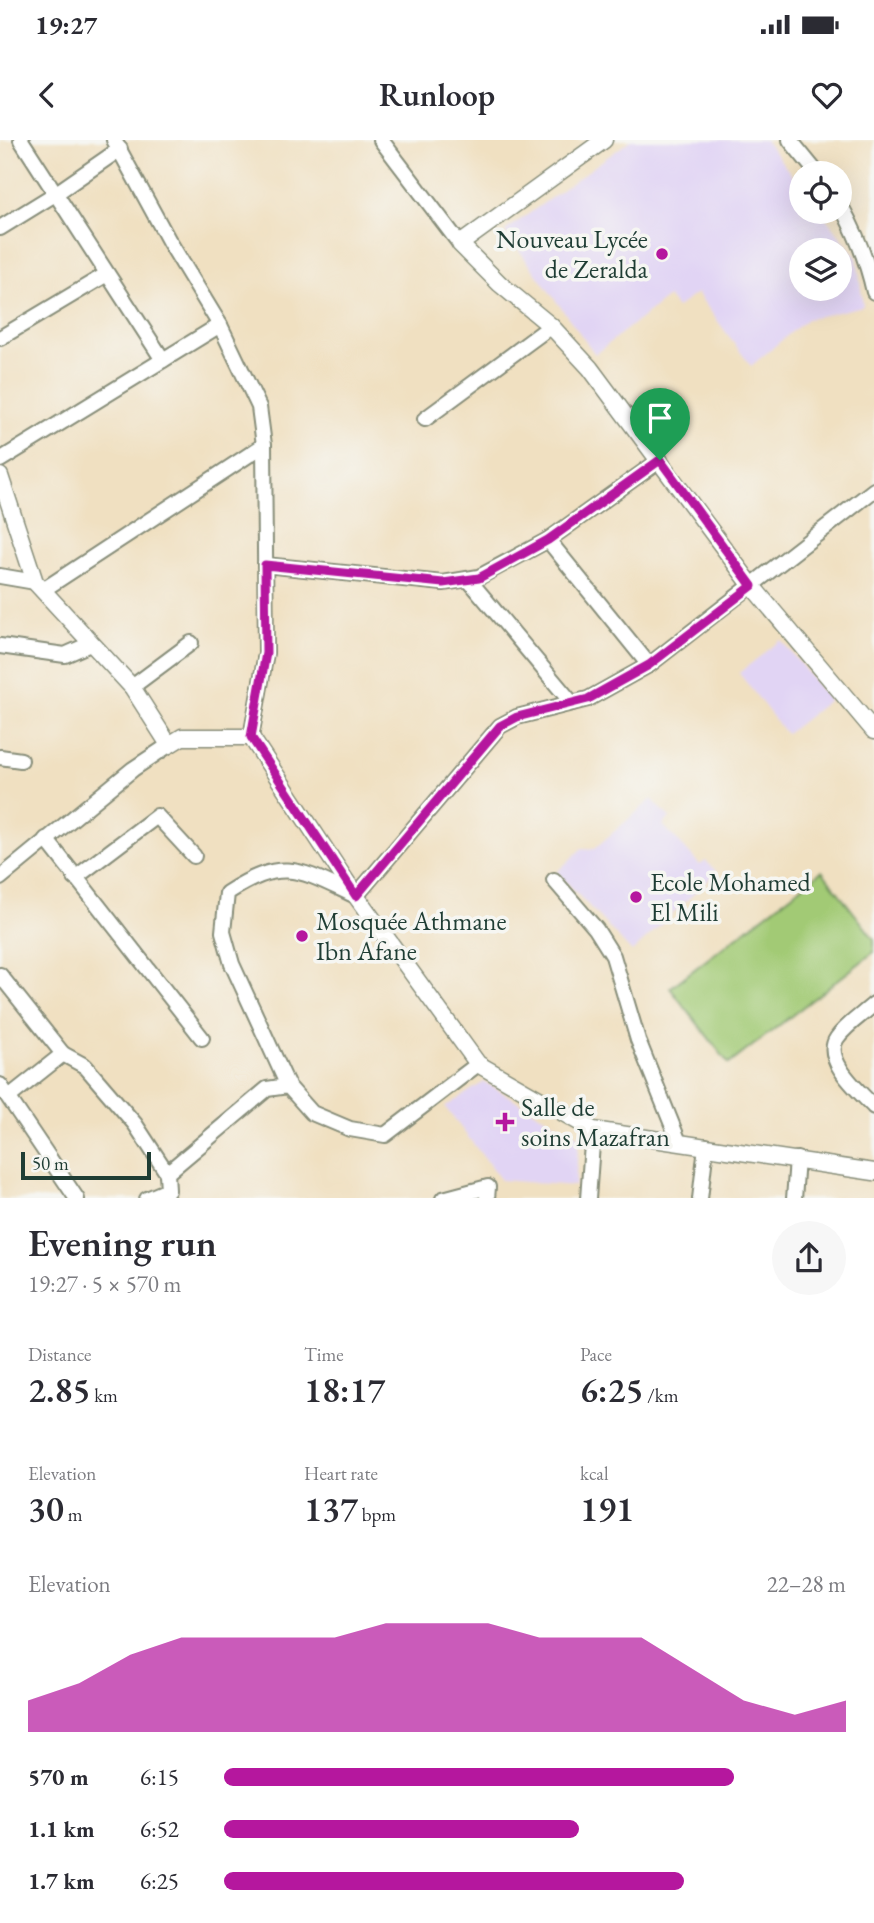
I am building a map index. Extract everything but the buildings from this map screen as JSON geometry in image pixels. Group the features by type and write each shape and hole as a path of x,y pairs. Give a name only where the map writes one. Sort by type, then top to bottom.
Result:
{"street":[{"path":"21,140 163,360"},
{"path":"381,140 460,244 500,284 551,326 590,368 752,586 874,731"},
{"path":"460,244 585,145 604,140"},
{"path":"790,140 807,161"},
{"path":"0,228 55,194 117,145 169,241 220,325 259,407 264,445 266,653 251,737 356,896 478,1064 593,1130 874,1172"},
{"path":"851,224 868,263 874,292"},
{"path":"0,338 107,274"},
{"path":"0,460 220,325"},
{"path":"425,419 551,326"},
{"path":"0,576 39,586 264,445"},
{"path":"265,565 443,583 479,578 548,540 660,460"},
{"path":"0,476 39,586 132,687 169,745"},
{"path":"356,896 500,726 517,717 588,699 649,665 874,490"},
{"path":"548,540 649,665"},
{"path":"468,579 572,703"},
{"path":"132,687 191,643"},
{"path":"0,646 65,655 90,644"},
{"path":"0,878 133,769 182,737 251,737"},
{"path":"0,757 21,760"},
{"path":"75,878 157,816 194,856"},
{"path":"46,839 202,1038"},
{"path":"356,896 307,873 285,869 251,877 227,893 223,932 232,964 288,1086 312,1114 350,1129 385,1135 478,1064"},
{"path":"554,880 596,929 613,956 638,1040 679,1142"},
{"path":"0,975 64,1054 85,1066 135,1124 167,1172 171,1194 152,1198"},
{"path":"874,1004 837,1037 833,1051 836,1064 874,1107"},
{"path":"64,1054 5,1091 76,1198"},
{"path":"167,1172 267,1089 288,1086"},
{"path":"588,1198 593,1130"},
{"path":"700,1198 706,1146"},
{"path":"794,1198 797,1159"},
{"path":"447,1198 488,1187 487,1198"}],"shaded area":[{"name":"Nouveau Lycée de Zeralda","path":"631,140 765,140 789,171 789,224 830,224 841,238 789,238 789,301 852,301 852,252 857,258 863,306 807,319 751,366 697,293 676,308 668,297 595,354 505,231"},
{"path":"781,640 829,700 786,734 739,673"},
{"name":"Ecole Mohamed El Mili","path":"652,799 670,818 663,825 700,865 706,861 717,872 632,952 557,872 582,848 594,849"},
{"name":"Salle de soins Mazafran","path":"484,1082 579,1137 575,1186 501,1180 445,1107"}],"green space":[{"path":"822,871 874,939 874,952 729,1064 670,988"}],"place":[{"name":"Nouveau Lycée de Zeralda","path":"662,254"},
{"name":"Ecole Mohamed El Mili","path":"636,897"},
{"name":"Mosquée Athmane Ibn Afane","path":"302,936"},
{"name":"Salle de soins Mazafran","path":"505,1122"}],"route":[{"path":"660,460 752,586 649,665 588,699 517,717 500,726 356,896 251,737 266,653 265,565 443,583 479,578 548,540 660,460"}]}
